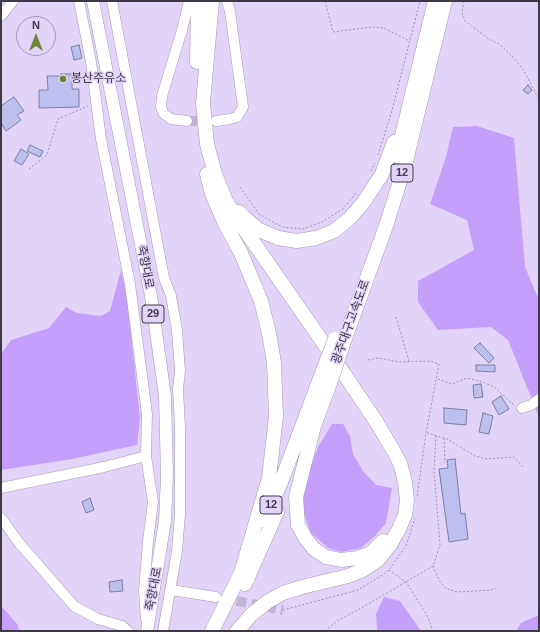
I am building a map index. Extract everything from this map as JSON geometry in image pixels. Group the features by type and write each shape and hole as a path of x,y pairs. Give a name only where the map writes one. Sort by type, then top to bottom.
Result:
{"highway":[{"path":"198,1 197,123 204,165 244,217 259,230 278,238 297,241 316,238 334,231 349,219 363,202 382,174 394,142 407,98 420,66"},
{"path":"212,1 203,103 212,176 212,194 225,224 241,253 260,301 269,333 274,363 276,416 268,478 240,576"},
{"name":"광주대구고속도로","path":"340,339 379,220 396,161 435,1"},
{"name":"광주대구고속도로","path":"212,631 240,576 281,482 325,379 386,226 405,165 446,1"},
{"path":"212,176 235,226 371,425 395,466 401,498 398,517 382,542 371,553 358,558 341,560 326,557 314,549 298,525 296,497 314,426"},
{"path":"212,176 240,223 377,423 400,463 405,482 407,501 405,515 399,529 390,545 378,560 363,570 348,576 283,593 267,602 251,615 237,631"},
{"name":"광주대구고속도로","path":"222,631 250,573 314,426 325,379"}],"main road":[{"name":"죽향대로","path":"94,1 151,296 165,396 167,476 165,521 147,631"}],"street":[{"path":"1,16 14,1"},
{"path":"79,1 90,62 101,139 130,284 147,414 146,456 153,502 144,591 147,631"},
{"path":"112,1 164,278 171,296 177,330 180,371 178,388 180,428 180,514 171,590 163,631"},
{"path":"187,121 171,120 163,113 161,108 162,96 189,1"},
{"path":"216,121 237,117 243,107 230,11 227,1"},
{"path":"522,408 531,405 539,399"},
{"path":"1,488 104,467 146,456"},
{"path":"1,518 20,544 74,606 98,619 122,626 128,631"},
{"path":"171,590 216,597"}],"path":[{"path":"325,1 333,32 372,27 384,28 410,41"},
{"path":"370,174 391,114 420,1"},
{"path":"464,1 462,13 465,22 489,39 499,44 512,56 523,69 539,100"},
{"path":"29,169 46,155 58,119 96,103"},
{"path":"240,187 259,214 282,227 303,229 322,222 343,209 358,192"},
{"path":"396,317 409,361"},
{"path":"368,360 378,358 399,362 430,361 439,364 426,433 417,498"},
{"path":"437,379 452,384 467,378 484,382 494,387 512,404 522,408"},
{"path":"426,433 447,439 475,456 487,459 514,457 523,467"},
{"path":"325,631 337,621 432,566 440,545 434,471 436,436"},
{"path":"444,438 445,464"},
{"path":"283,610 358,590 389,570 406,546 415,518"},
{"path":"432,566 445,588 457,592 491,590 496,588"},
{"path":"389,570 406,582 428,617 433,631"}],"shaded area":[{"path":"477,126 514,138 525,267 539,300 539,417 508,340 491,327 438,330 418,302 418,281 474,250 467,220 430,204 446,157 453,127"},
{"path":"121,270 127,297 140,418 137,445 72,459 1,470 1,354 11,340 49,328 66,307 77,313 101,316 110,311"},
{"path":"332,424 343,424 350,436 353,454 363,471 376,485 392,488 386,523 375,536 361,548 341,552 328,548 311,533 304,514 303,494 309,471 318,447"},
{"path":"384,597 400,601 421,631 377,631 376,614"},
{"path":"1,608 3,608 18,625 19,631 1,631"},
{"path":"539,615 539,631 516,631 521,623"}],"building":[{"path":"79,45 82,58 74,60 71,47"},
{"path":"61,74 72,74 72,89 79,89 79,107 39,108 39,90 48,90 47,76 61,76"},
{"path":"528,85 532,90 528,94 523,90"},
{"path":"14,97 24,111 17,115 21,120 6,131 1,123 1,106"},
{"path":"30,145 43,151 40,157 27,151"},
{"path":"21,149 29,154 22,165 14,161"},
{"path":"480,343 494,358 489,363 474,348"},
{"path":"476,365 495,365 495,372 476,371"},
{"path":"481,384 483,397 474,398 473,385"},
{"path":"501,396 509,409 499,415 492,402"},
{"path":"444,408 467,410 466,425 444,423"},
{"path":"483,413 493,416 489,434 479,432"},
{"path":"455,459 461,514 465,513 468,539 449,542 439,469 448,468 447,460"},
{"path":"90,498 94,510 86,513 82,502"},
{"path":"122,580 123,591 110,592 109,582"}],"tunnel":[{"path":"187,121 211,121"},
{"path":"222,598 283,610"}],"place":[{"name":"봉산주유소","path":"63,79"}]}
